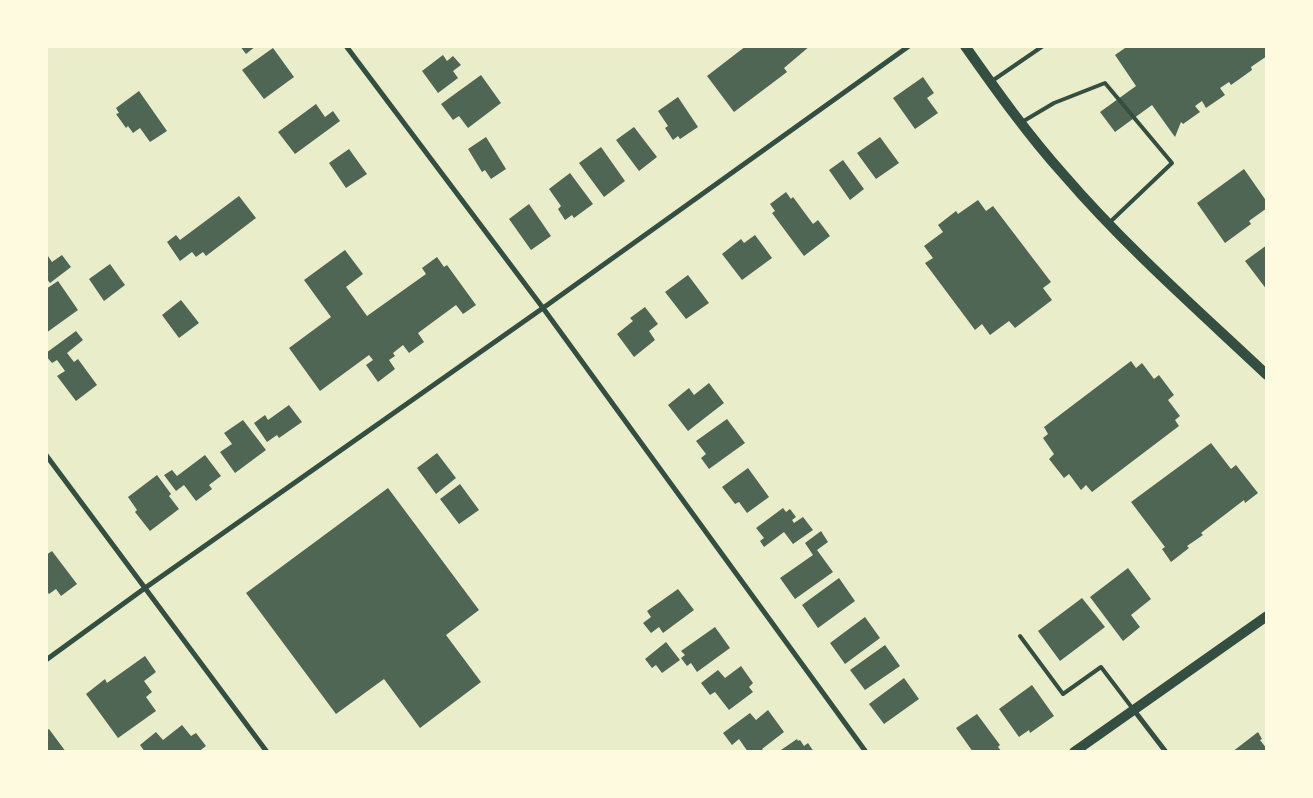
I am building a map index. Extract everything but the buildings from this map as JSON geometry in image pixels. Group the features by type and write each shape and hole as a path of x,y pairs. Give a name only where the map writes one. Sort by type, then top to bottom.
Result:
{"main road":[{"path":"965,46 990,82 1064,175 1141,256 1267,374"},
{"path":"1074,752 1267,616"}],"street":[{"path":"346,46 543,308 866,752"},
{"path":"46,660 909,46"},
{"path":"46,455 267,752"},
{"path":"1133,709 1166,752"}],"lane":[{"path":"990,82 1043,46"},
{"path":"1022,123 1054,103 1105,83 1172,163 1109,222"},
{"path":"1020,636 1063,694 1101,667 1133,709"}]}
